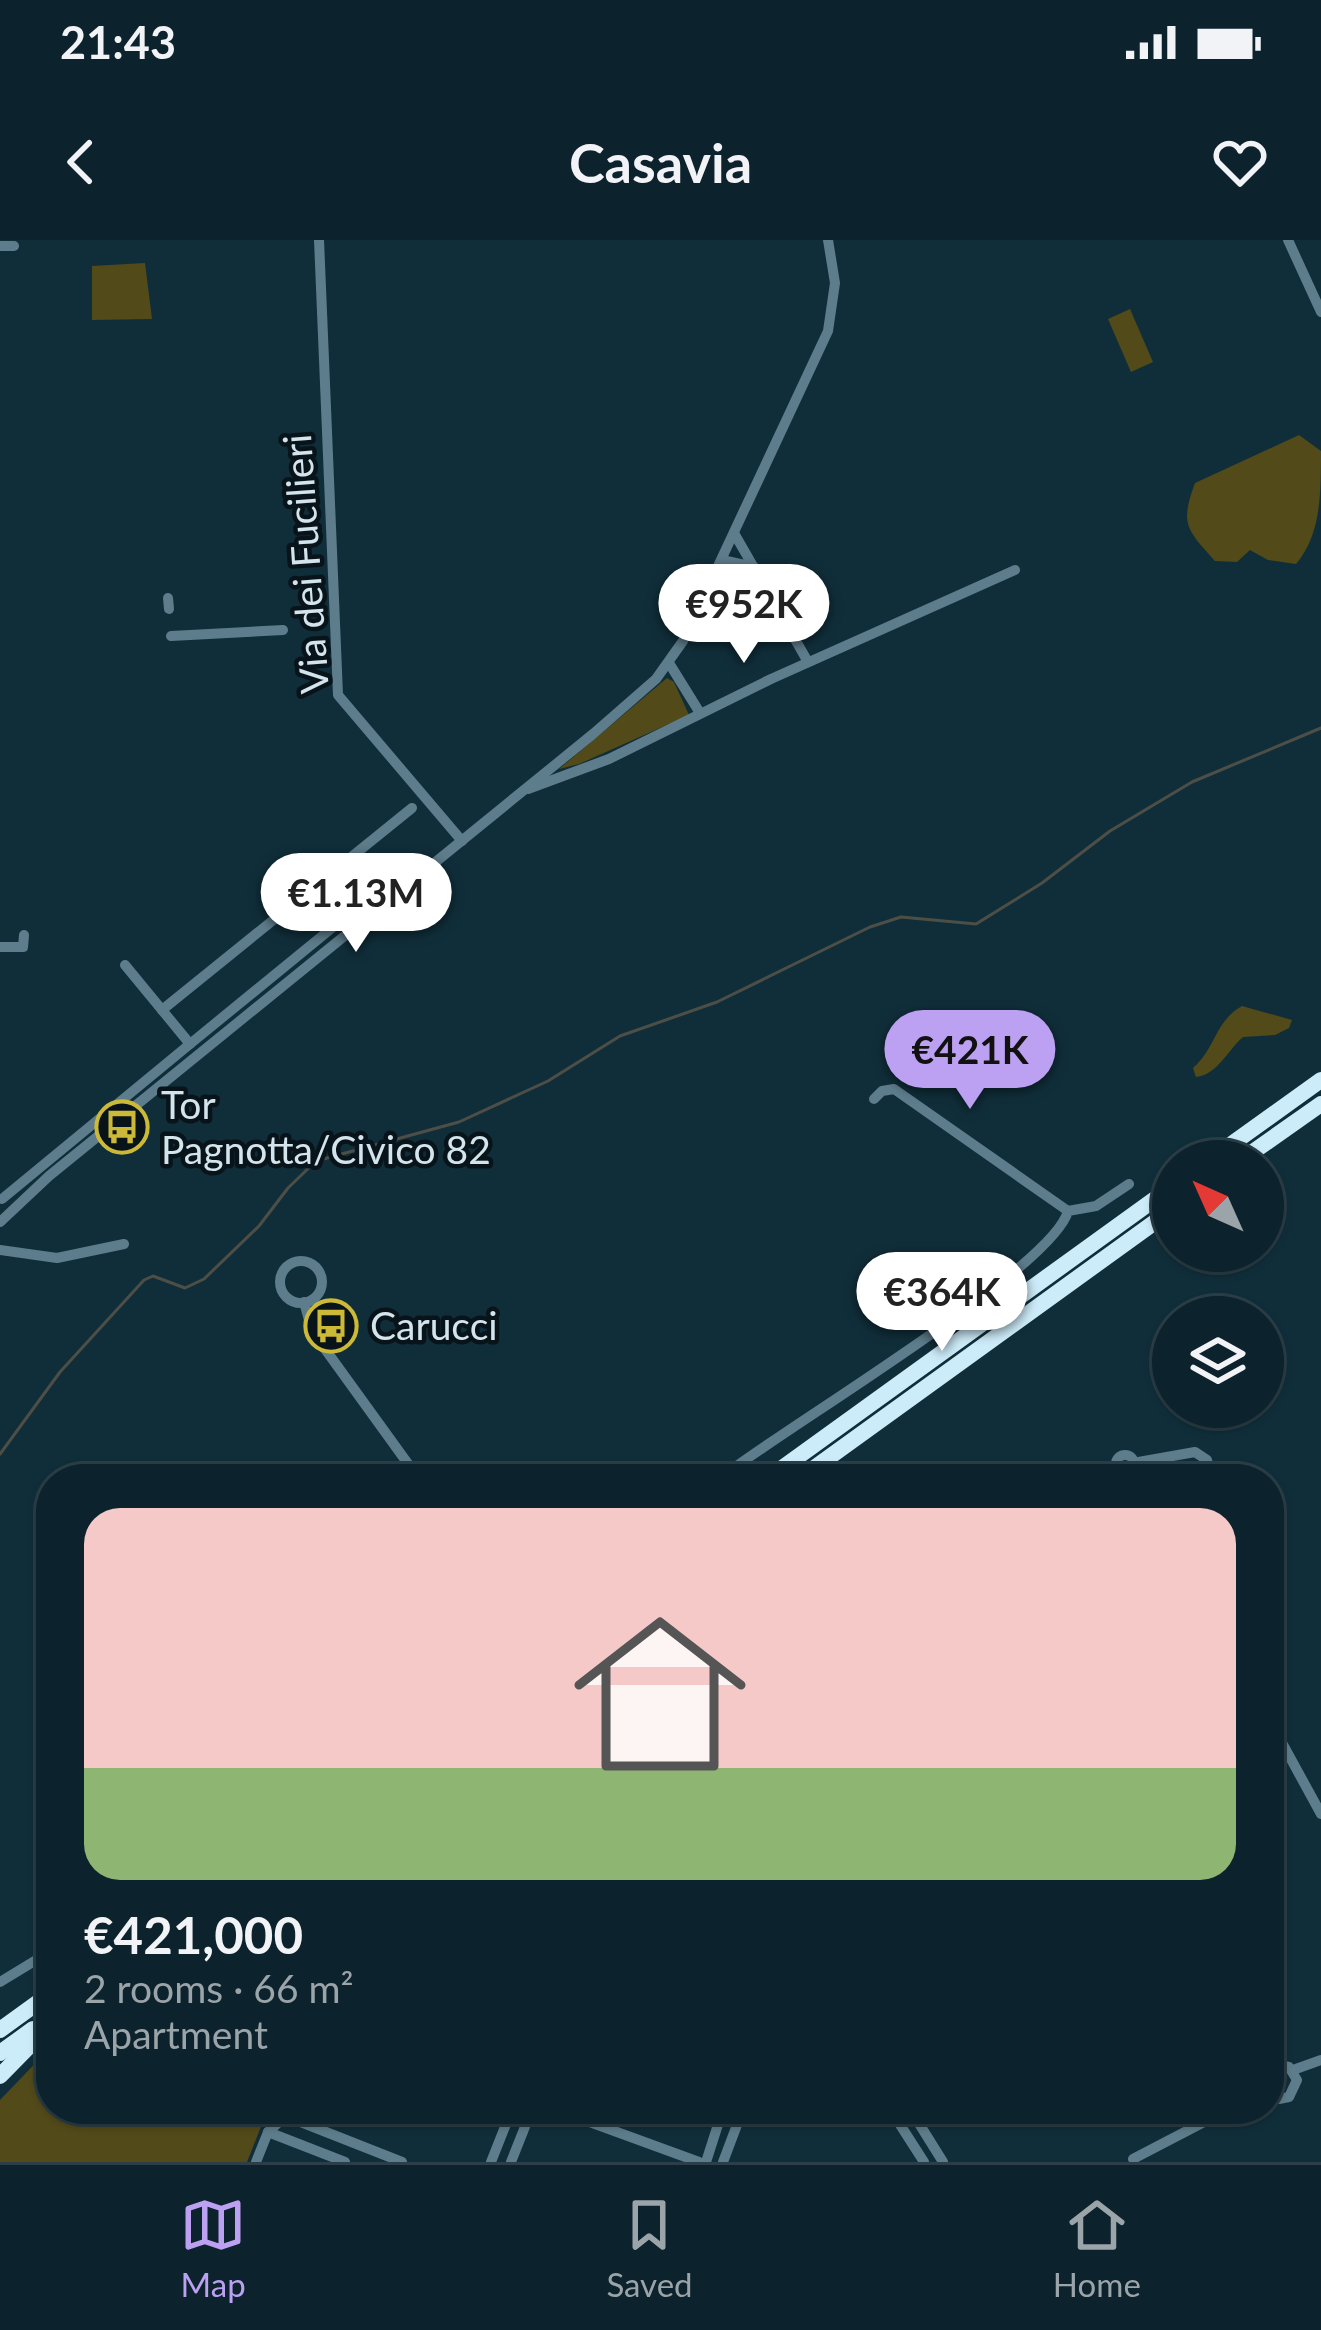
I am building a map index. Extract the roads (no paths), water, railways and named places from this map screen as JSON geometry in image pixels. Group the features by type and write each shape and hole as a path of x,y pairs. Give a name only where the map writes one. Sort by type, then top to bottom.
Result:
{"highway":[{"path":"1237,1140 1321,1080"},
{"path":"1270,1140 1321,1104"},
{"path":"788,1464 1152,1201"},
{"path":"820,1464 1152,1224"},
{"path":"0,2017 36,1998"},
{"path":"0,2030 36,2002"},
{"path":"0,2053 36,2030"},
{"path":"0,2076 36,2036"}],"street":[{"name":"Via dei Fucilieri","path":"319,240 338,695 462,841"},
{"path":"0,1231 4,1219 49,1176 462,841 635,698 669,664 830,323 835,283 828,240"},
{"path":"1288,240 1321,312"},
{"path":"734,533 808,662"},
{"path":"722,560 754,567"},
{"path":"519,793 609,759 808,662 1015,571"},
{"path":"171,636 283,630"},
{"path":"669,664 700,713"},
{"path":"162,1010 412,808"},
{"path":"303,896 295,886 329,859"},
{"path":"2,1199 382,887"},
{"path":"0,947 23,947 24,934"},
{"path":"125,965 190,1044"},
{"path":"874,1099 882,1090 894,1089 1068,1211 1096,1206 1129,1184"},
{"path":"741,1464 948,1322 1056,1235 1068,1211"},
{"path":"0,1250 57,1258 124,1244"},
{"path":"304,1302 312,1331 408,1464"},
{"path":"1132,1464 1196,1452 1208,1464"},
{"path":"1284,1746 1321,1814"},
{"path":"0,1982 36,1960"},
{"path":"1284,2067 1293,2070 1321,2060"},
{"path":"1284,2097 1293,2094 1298,2080 1293,2070"},
{"path":"256,2162 268,2132 277,2124"},
{"path":"318,2124 368,2156 402,2162"},
{"path":"491,2162 506,2124"},
{"path":"511,2162 526,2124"},
{"path":"596,2124 703,2162 717,2124"},
{"path":"723,2162 737,2124"},
{"path":"900,2124 924,2162"},
{"path":"920,2124 944,2162"},
{"path":"1133,2159 1200,2124"},
{"path":"268,2132 345,2162"}],"waterway":[{"path":"0,1454 60,1372 144,1280 153,1276 185,1288 204,1279 316,1161 459,1122 548,1081 620,1036 717,1002 870,927 901,917 976,924 1042,883 1110,831 1192,782 1321,728"}],"place":[{"name":"Tor Pagnotta/Civico 82","path":"122,1127"},
{"name":"Carucci","path":"331,1326"}]}
